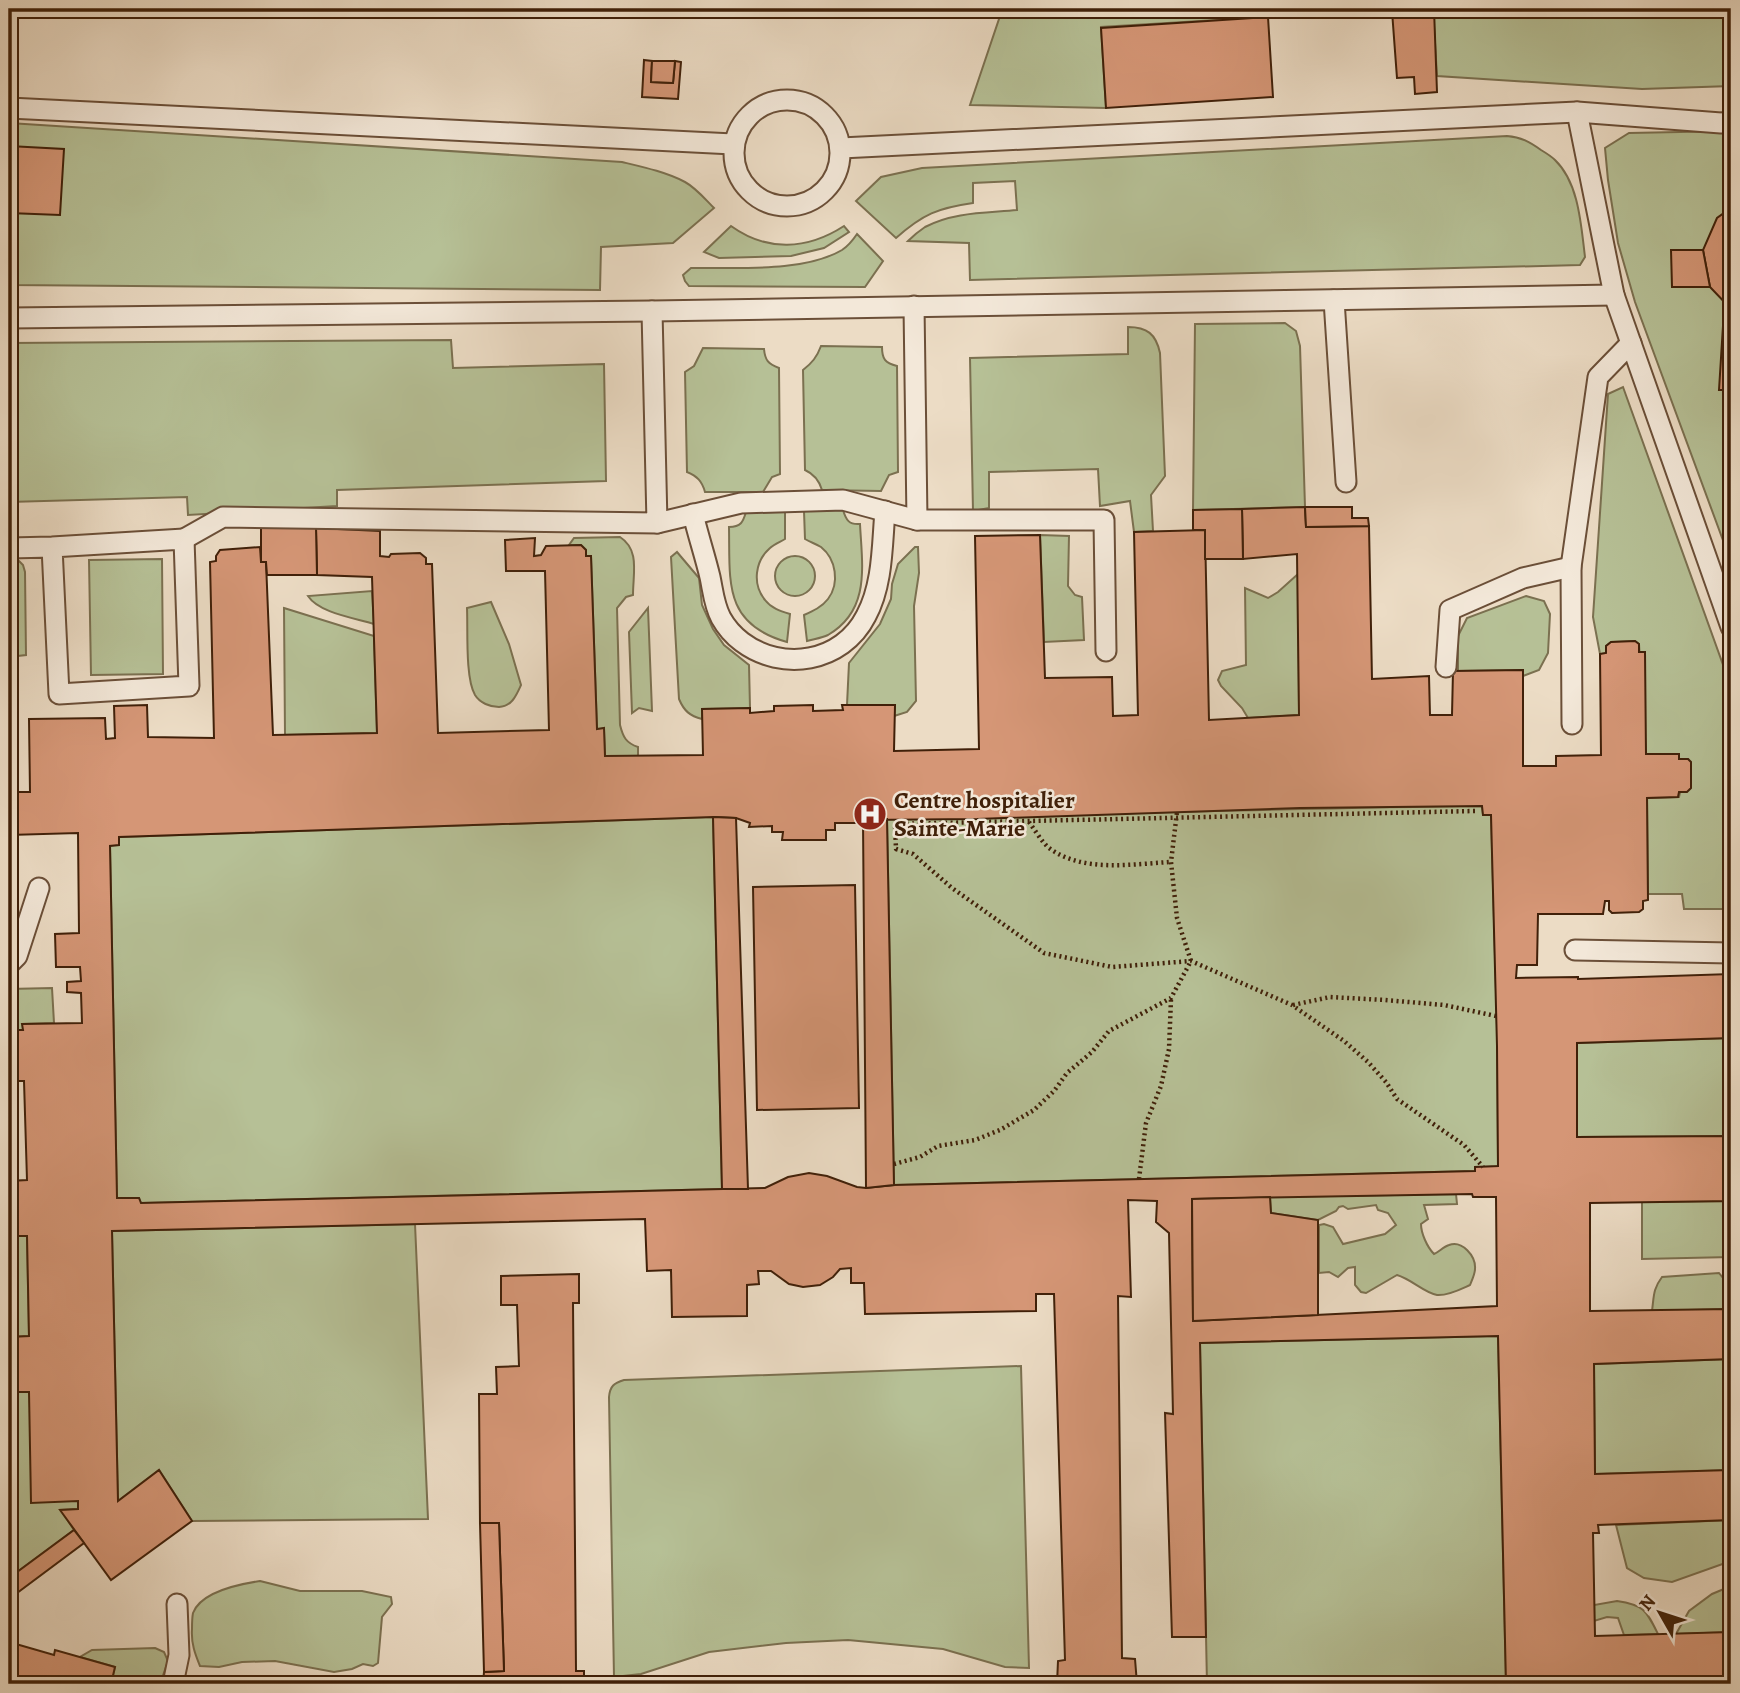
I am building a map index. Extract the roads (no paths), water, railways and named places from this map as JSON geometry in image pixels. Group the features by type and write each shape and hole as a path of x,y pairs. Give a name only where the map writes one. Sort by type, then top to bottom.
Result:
{"lane":[{"path":"774,100 805,102 829,120 841,148 837,174 821,195 797,206 771,205 749,192 735,170 733,144 747,116 774,100"},
{"path":"9,108 733,144"},
{"path":"841,148 1577,112 1731,122"},
{"path":"1577,112 1614,295 1731,627"},
{"path":"9,317 652,311 1614,295"},
{"path":"1334,300 1346,482"},
{"path":"914,306 917,520"},
{"path":"652,311 657,523"},
{"path":"1572,724 1571,567 1598,377 1631,343"},
{"path":"9,548 184,539 223,517 657,523 741,503 830,500 842,500 917,520 1104,520 1106,651"},
{"path":"693,514 714,600 722,620 735,637 753,650 773,658 794,660 816,657 836,649 866,618 874,598 885,511"},
{"path":"52,547 59,694 189,687 184,539"},
{"path":"1446,667 1450,610 1523,578 1571,567"},
{"path":"9,964 17,956 39,888"},
{"path":"1575,950 1731,953"},
{"path":"173,1684 178,1655 177,1604"}],"place":[{"name":"Centre hospitalier Sainte-Marie","path":"870,814"}]}
